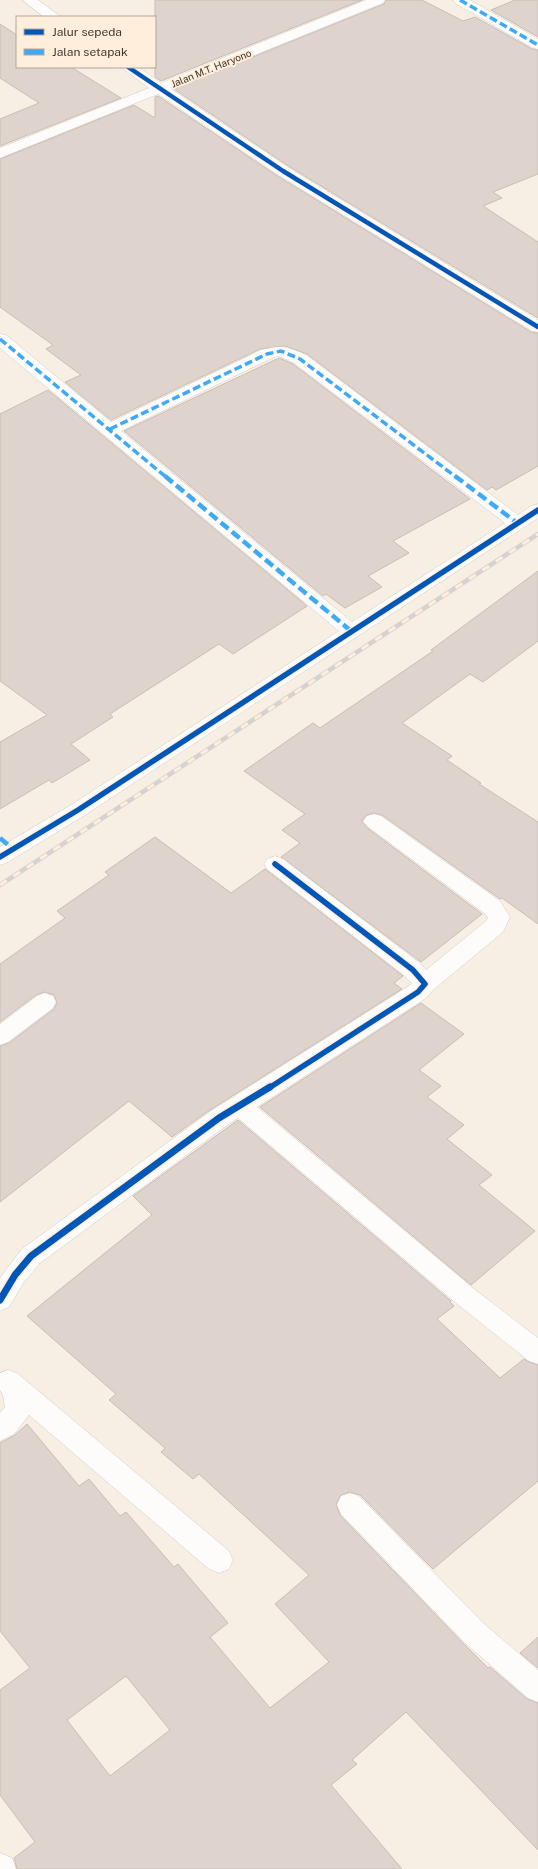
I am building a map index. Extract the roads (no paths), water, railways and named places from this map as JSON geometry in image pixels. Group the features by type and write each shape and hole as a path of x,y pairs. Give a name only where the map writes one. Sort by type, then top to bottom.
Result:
{"street":[{"path":"29,0 53,16"},
{"name":"Jalan M.T. Haryono","path":"0,153 378,0"},
{"path":"460,0 538,45"},
{"path":"130,68 283,171 538,327"},
{"path":"0,339 351,631"},
{"path":"110,429 268,354 281,351 300,359 517,523"},
{"path":"4,848 78,810 538,510"},
{"path":"0,1300 15,1275 31,1256 219,1118 418,992 425,984 495,926 499,917 492,908 374,821"},
{"path":"275,864 413,970 425,984"},
{"path":"0,1036 45,1002"},
{"path":"240,1106 466,1296 538,1353"},
{"path":"0,1429 5,1426 18,1410 16,1393 4,1375"},
{"path":"4,1375 219,1560"},
{"path":"350,1505 473,1632 538,1688"}],"railway":[{"path":"0,885 538,534"}]}
